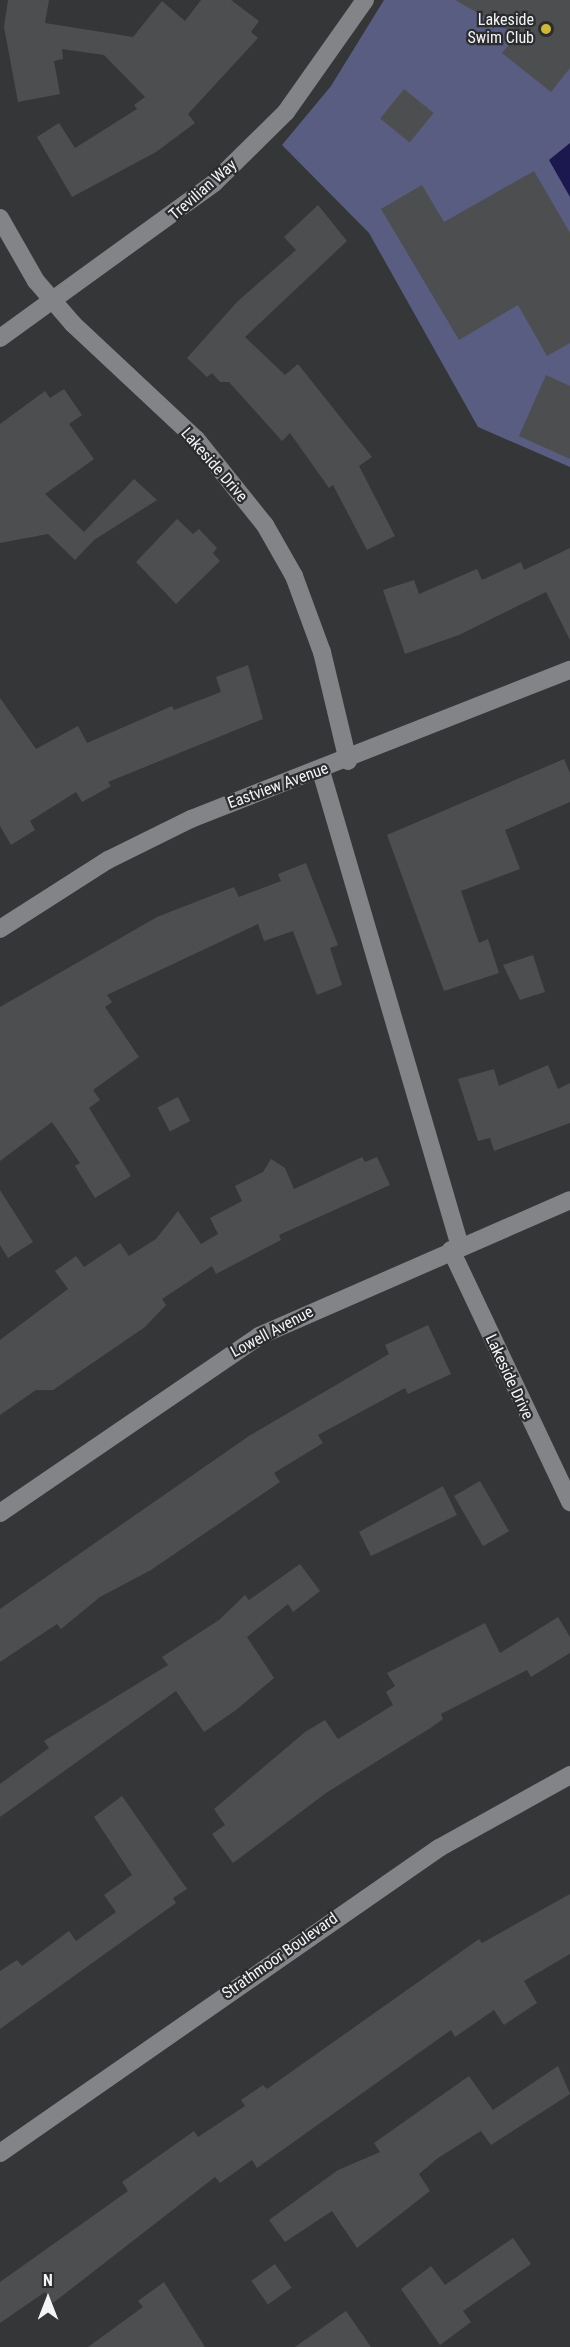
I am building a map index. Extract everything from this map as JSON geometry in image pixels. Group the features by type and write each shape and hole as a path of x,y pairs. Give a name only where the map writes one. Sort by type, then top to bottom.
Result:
{"street":[{"name":"Trevilian Way","path":"0,338 214,183 286,112 365,0"},
{"name":"Lakeside Drive","path":"0,218 53,301 196,439 265,525 294,576 322,652 348,760"},
{"name":"Eastview Avenue","path":"0,929 108,860 191,819 321,771 570,670"},
{"name":"Lakeside Drive","path":"321,771 455,1248 570,1502"},
{"name":"Lowell Avenue","path":"0,1513 259,1335 570,1200"},
{"name":"Strathmoor Boulevard","path":"0,2153 439,1848 570,1775"}],"shaded area":[{"path":"384,0 557,0 570,6 570,467 478,427 369,233 282,145 331,86"},
{"path":"570,143 570,197 549,160"}],"building":[{"path":"8,0 49,0 45,23 133,37 162,1 185,21 201,0 231,0 259,21 251,32 258,38 188,114 195,123 156,152 72,197 37,137 59,123 75,148 137,109 134,105 145,97 104,55 62,49 63,59 54,61 60,94 18,102 4,27"},
{"name":"Lakeside Swim Club","path":"455,0 570,0 570,68 551,92 502,53 517,35"},
{"path":"404,89 434,113 410,142 380,119"},
{"path":"534,171 570,233 570,343 547,356 518,305 459,340 381,209 422,185 444,222"},
{"path":"318,205 347,241 245,337 285,375 298,364 372,457 359,466 395,536 367,550 333,485 329,488 290,433 282,441 229,382 220,382 212,373 207,377 187,358 237,302 296,250 284,237"},
{"path":"546,375 570,386 570,459 519,436"},
{"path":"64,389 82,415 69,424 94,459 45,494 84,532 134,479 157,500 94,540 75,560 48,534 0,543 0,424 45,391 50,398"},
{"path":"177,519 193,534 199,529 217,548 213,553 220,561 176,604 136,562"},
{"path":"570,548 570,640 546,592 459,635 405,654 383,590 414,580 419,594 477,569 482,580 521,562 524,570"},
{"path":"248,665 263,719 108,782 111,786 82,802 76,792 30,821 35,830 11,845 0,826 0,698 36,749 78,726 87,743 172,706 174,710 221,692 216,677"},
{"path":"564,759 570,773 570,802 505,830 520,869 461,891 479,943 488,939 499,973 444,991 387,835"},
{"path":"306,863 338,945 330,948 342,985 317,995 293,931 264,941 258,924 107,995 112,1002 105,1007 139,1057 93,1090 100,1100 89,1108 131,1176 95,1198 75,1166 80,1163 52,1122 0,1161 0,1007 157,917 234,887 239,897 281,881 278,874"},
{"path":"533,955 545,992 520,1000 503,965"},
{"path":"548,1065 558,1089 570,1083 570,1123 494,1151 490,1138 478,1141 458,1079 494,1069 499,1086"},
{"path":"178,1097 190,1121 170,1131 158,1107"},
{"path":"362,1157 365,1162 377,1157 390,1185 279,1235 281,1240 216,1274 212,1266 162,1299 166,1305 145,1327 53,1390 36,1390 0,1415 0,1340 68,1289 55,1271 76,1256 84,1267 120,1243 129,1256 156,1239 178,1211 201,1244 218,1234 210,1218 242,1201 235,1186 263,1172 271,1159 285,1168 294,1189"},
{"path":"0,1190 33,1242 8,1258 0,1245"},
{"path":"428,1325 451,1374 408,1394 405,1388 318,1435 323,1443 274,1473 280,1482 151,1570 100,1597 61,1629 57,1624 0,1662 0,1609 249,1436 389,1354 385,1345"},
{"path":"480,1481 509,1531 483,1546 454,1496"},
{"path":"443,1486 457,1515 371,1556 359,1532"},
{"path":"300,1564 320,1591 293,1612 288,1604 247,1637 274,1678 236,1710 204,1732 176,1691 0,1817 0,1784 49,1748 44,1741 168,1665 162,1657 219,1620 245,1595 249,1600"},
{"path":"558,1617 570,1637 570,1653 531,1677 527,1670 441,1714 443,1719 432,1727 326,1793 233,1863 212,1834 225,1825 214,1809 305,1732 325,1720 338,1739 393,1705 386,1692 395,1686 387,1673 485,1623 500,1653"},
{"path":"122,1796 187,1889 173,1898 176,1903 0,2029 0,1971 17,1960 22,1966 69,1931 76,1941 116,1912 104,1895 132,1875 94,1817"},
{"path":"570,1894 570,1954 524,1981 537,2003 504,2025 494,2010 455,2037 451,2030 257,2168 252,2160 220,2183 215,2177 53,2303 45,2292 0,2323 0,2282 128,2191 122,2182 194,2131 198,2137 245,2106 241,2100 263,2085 267,2089 479,1939 482,1943"},
{"path":"558,2066 570,2094 491,2145 481,2131 438,2158 419,2174 430,2191 357,2248 332,2211 285,2242 269,2220 338,2170 380,2152 374,2143 469,2076 493,2110"},
{"path":"513,2238 531,2264 463,2311 471,2322 440,2345 401,2289 431,2266 445,2285"},
{"path":"275,2264 292,2288 268,2304 251,2281"},
{"path":"164,2282 205,2347 88,2347 143,2307 138,2301"},
{"path":"346,2311 371,2347 295,2347"}],"place":[{"name":"Lakeside Swim Club","path":"546,29"}]}
